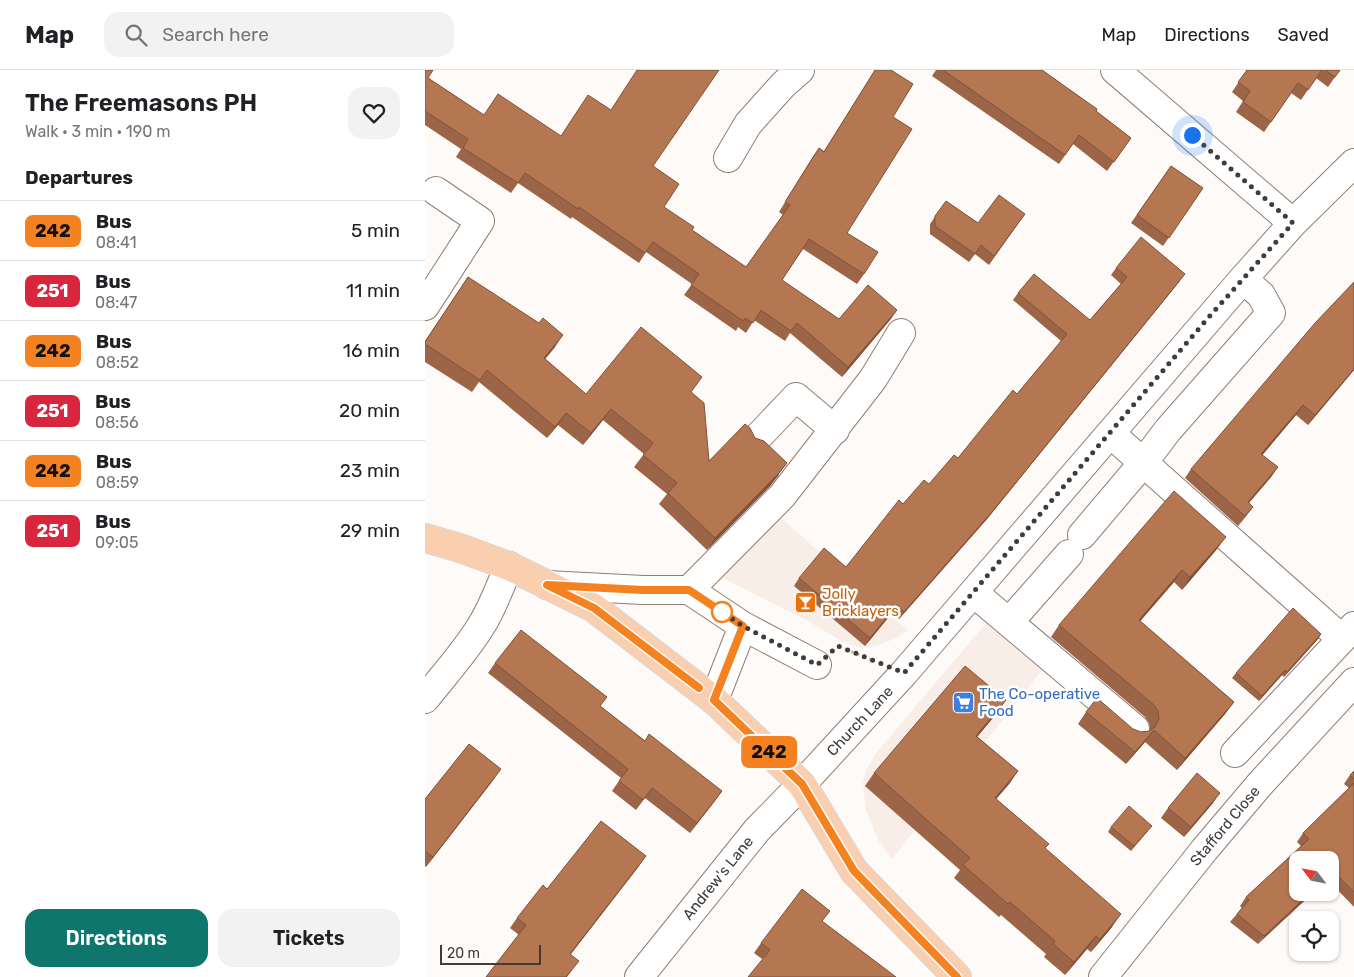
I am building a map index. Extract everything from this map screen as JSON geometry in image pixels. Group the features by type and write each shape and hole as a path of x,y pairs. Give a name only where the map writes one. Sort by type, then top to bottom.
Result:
{"main road":[{"path":"425,538 460,548 509,566 594,608 714,700 802,784 854,871 957,977"}],"street":[{"path":"728,158 748,124 764,104 801,70"},
{"path":"1115,70 1293,223"},
{"name":"Church Lane","path":"802,784 904,673 1243,279 1293,223 1354,163"},
{"path":"425,306 480,221 436,191"},
{"path":"1009,622 1143,463 1168,430 1271,313 1261,295 1243,279"},
{"path":"689,590 782,496 873,379 901,333"},
{"path":"757,438 795,397 835,430"},
{"path":"1111,434 1143,463 1348,633 1235,753"},
{"path":"425,699 468,645 482,624 493,604 509,566"},
{"path":"547,585 643,590 689,590 743,626 817,665"},
{"path":"974,592 1135,729"},
{"path":"714,700 743,626"},
{"name":"Stafford Close","path":"1103,977 1205,849 1260,784 1354,682"},
{"name":"Andrew's Lane","path":"639,977 757,830 802,784"}],"path":[{"path":"817,665 838,646 904,673"}],"shaded area":[{"path":"781,518 908,630 894,639 878,645 860,648 843,642 808,621 719,576"},
{"path":"992,616 1047,664 892,859 878,840 866,810 863,782 867,768 877,752"}],"building":[{"path":"425,70 433,70 428,78 484,115 498,94 561,136 588,95 611,110 637,70 719,70 653,166 679,184 664,207 694,227 692,230 746,267 790,205 785,202 819,148 824,152 875,70 891,70 913,84 893,117 912,129 847,233 878,252 864,274 809,239 782,280 839,319 868,285 897,310 848,367 797,323 791,331 761,310 753,323 745,318 743,321 691,285 699,274 653,242 645,253 579,207 578,209 525,173 518,183 463,148 468,139 425,111"},
{"path":"943,70 1042,70 1097,109 1096,111 1131,138 1114,162 1079,135 1065,155"},
{"path":"1247,70 1322,70 1308,90 1298,83 1271,122 1243,102 1250,91 1238,82"},
{"path":"1325,70 1340,70 1335,77"},
{"path":"1171,166 1203,188 1169,238 1137,215"},
{"path":"999,195 1025,214 994,256 981,245 975,254 935,226 935,216 946,201 978,223"},
{"path":"1141,237 1185,274 992,512 904,612 897,605 870,638 799,578 824,548 846,567 899,500 903,504 924,480 929,484 954,455 958,458 1013,390 1017,394 1067,334 1018,293 1034,274 1090,320 1127,277 1116,268"},
{"path":"468,277 539,323 543,318 563,335 544,358 586,394 641,327 702,377 691,392 704,403 709,461 745,424 750,428 755,438 764,441 787,463 715,538 668,493 677,483 643,455 653,443 611,409 591,433 566,413 555,427 487,370 480,380 425,344"},
{"path":"1354,282 1354,369 1315,415 1303,405 1261,454 1278,467 1248,502 1253,507 1245,516 1191,469 1315,323"},
{"path":"1174,491 1226,537 1190,577 1182,570 1139,620 1234,702 1185,758 1154,730 1135,752 1086,712 1097,698 1133,729 1141,732 1149,731 1155,727 1159,719 1158,711 1154,705 1059,625"},
{"path":"1293,608 1321,634 1287,672 1285,670 1262,696 1236,673"},
{"path":"521,630 607,697 600,706 645,741 649,734 722,791 697,823 652,788 643,800 619,781 628,769 495,663"},
{"path":"965,666 1006,700 976,736 1018,771 995,798 1049,844 1045,848 1121,914 1100,939 1096,936 1074,962 1053,944 1055,941 963,865 970,858 874,773"},
{"path":"469,744 501,769 433,857 425,851 425,799"},
{"path":"1354,771 1354,779 1350,775"},
{"path":"1197,773 1220,793 1191,827 1168,808"},
{"path":"1354,783 1354,892 1339,877 1339,851 1296,851 1309,839 1303,833"},
{"path":"1129,806 1152,826 1134,846 1111,827"},
{"path":"601,821 646,856 570,954 579,961 566,977 486,977 526,925 517,918 543,885 547,889"},
{"path":"1289,857 1289,901 1301,901 1264,936 1237,914 1249,900 1246,897"},
{"path":"802,889 830,911 822,921 896,977 748,977 770,950 761,943"}],"bus line":[{"name":"242","path":"699,688 594,608 547,585 643,590 689,590 743,626 714,700 802,784 854,871 957,977"}],"place":[{"name":"Jolly Bricklayers","path":"806,603"},
{"name":"The Co-operative Food","path":"963,703"}],"route":[{"path":"722,612 716,608 743,626 817,665 838,646 904,673 1017,544 1208,318 1293,223 1192,135"}]}
